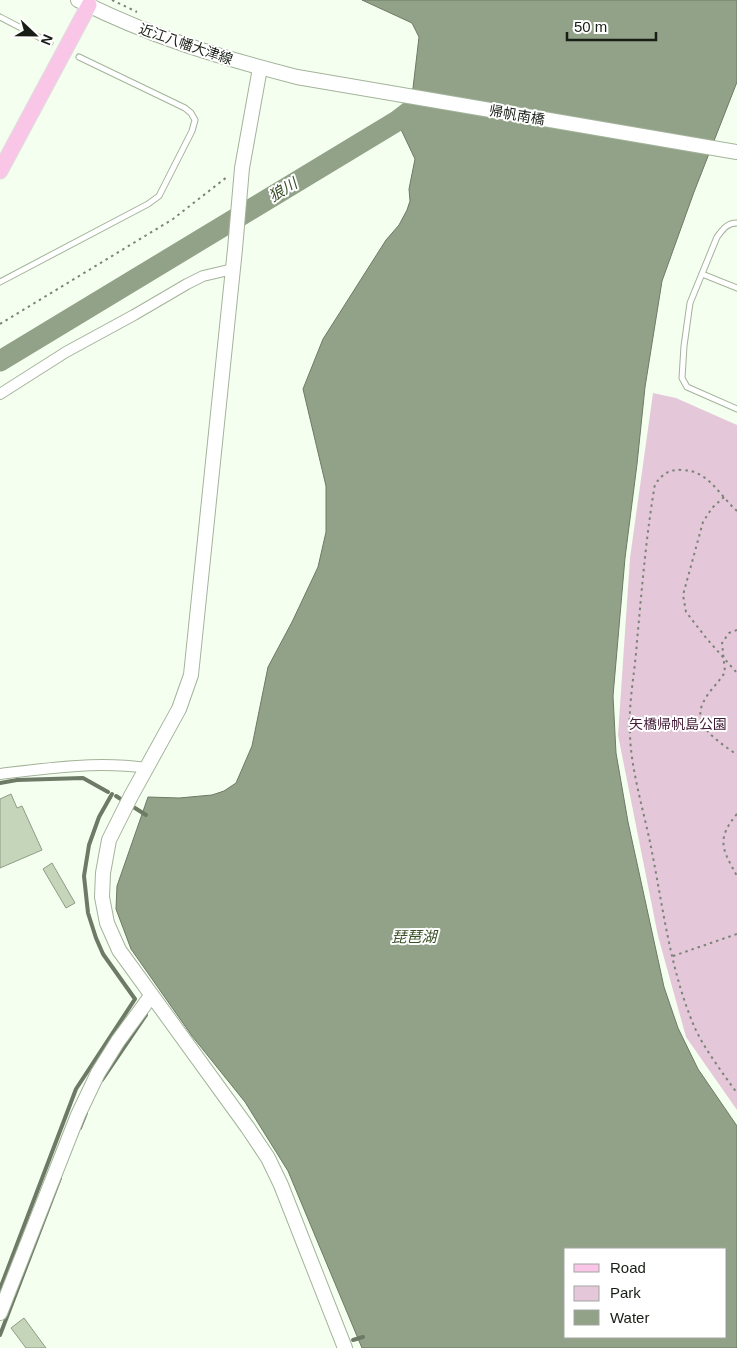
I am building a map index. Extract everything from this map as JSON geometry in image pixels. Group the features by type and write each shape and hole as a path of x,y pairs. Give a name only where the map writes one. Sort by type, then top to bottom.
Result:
{"main road":[{"path":"0,170 84,3"}],"street":[{"name":"近江八幡大津線","path":"84,3 162,38 260,68 297,77"},
{"path":"260,68 241,175 191,675 179,709 109,840 103,873 102,898 107,922 119,950 268,1158 281,1184 345,1348"},
{"name":"帰帆南橋","path":"297,77 737,152"},
{"path":"0,394 66,352 187,284 203,276 233,269"},
{"path":"0,774 91,765 127,765 146,768"},
{"path":"0,1313 78,1115 98,1073 118,1041 151,996"}],"lane":[{"path":"0,17 50,43"},
{"path":"0,282 148,204 159,196 192,131 195,120 185,108 79,57"},
{"path":"737,223 731,223 717,237 690,303 682,378 687,388 737,409"},
{"path":"702,274 737,288"}],"path":[{"path":"0,324 173,219 230,174 241,175"},
{"path":"737,511 714,485 698,472 672,470 662,475 655,484 644,556 630,701 630,737 672,957 695,1028 737,1094"},
{"path":"724,497 712,508 703,522 683,595 686,612 737,673"},
{"path":"737,630 729,633 722,643 725,672 704,701 700,712 702,724 709,733 737,755"},
{"path":"737,814 728,824 723,835 724,846 737,876"},
{"path":"672,957 737,934"}],"green space":[{"name":"矢橋帰帆島公園","path":"653,393 676,398 737,425 737,1110 686,1037 658,936 618,735 630,558"}],"water":[{"name":"琵琶湖","path":"362,0 737,0 737,82 662,281 645,387 625,558 613,696 616,753 628,822 664,987 678,1028 698,1069 737,1126 737,1348 362,1348 288,1171 245,1102 192,1036 131,949 116,909 117,886 148,797 179,798 212,795 224,791 236,783 252,746 268,667 318,567 326,532 326,486 303,389 323,339 386,240 399,225 410,201 409,189 415,159 397,121 413,88 419,37 412,23"}],"building":[{"path":"11,794 17,808 22,806 42,850 0,868 0,799"},
{"path":"52,863 75,903 66,908 43,869"},
{"path":"24,1318 46,1348 26,1348 11,1328"}],"waterway":[{"name":"狼川","path":"0,361 397,121 419,104"},
{"path":"0,783 17,780 83,778 108,792"},
{"path":"0,1289 76,1089 135,999 103,954 88,913 84,876 89,845 99,817 112,794"},
{"path":"116,796 146,815"},
{"path":"102,1080 146,1015"},
{"path":"80,1128 86,1113"},
{"path":"0,1335 60,1178"},
{"path":"353,1340 363,1337"}]}
